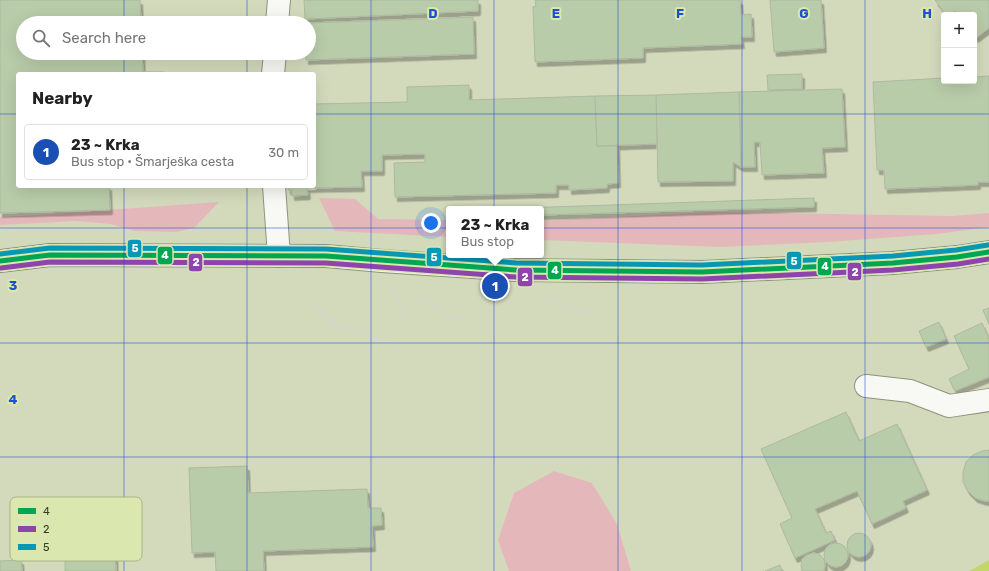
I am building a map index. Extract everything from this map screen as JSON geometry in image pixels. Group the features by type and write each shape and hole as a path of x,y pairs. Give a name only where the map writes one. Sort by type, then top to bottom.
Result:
{"street":[{"path":"278,16 279,0"},
{"path":"273,72 274,60"},
{"path":"274,188 279,256"},
{"path":"0,261 50,255 326,256 516,270 702,272 893,263 957,257 989,252"},
{"path":"866,386 910,391 949,406 989,400"}],"path":[{"path":"387,282 404,308 396,318"},
{"path":"421,294 447,316 468,319"},
{"path":"543,298 593,316"},
{"path":"309,299 332,322 398,349"}],"shaded area":[{"path":"319,198 355,199 378,219 446,220 446,237 335,231"},
{"path":"219,202 194,228 176,232 135,231 110,224 76,221 0,225 0,217"},
{"path":"713,212 953,216 989,213 989,227 937,234 828,242 720,247 544,240 544,221"},
{"path":"554,471 592,483 617,524 631,571 509,571 498,540 514,493"},
{"path":"989,560 989,571 969,571"}],"building":[{"path":"0,0 140,0 141,16 16,16 16,60 142,60 143,72 16,72 16,188 109,188 110,210 0,213"},
{"path":"304,0 478,0 478,11 316,18 316,16 305,16"},
{"path":"535,0 740,0 741,15 751,14 752,37 741,37 742,44 643,48 643,58 535,62 533,7 536,6"},
{"path":"770,0 821,0 824,48 774,52"},
{"path":"935,0 989,0 989,28 977,37 977,12 944,12"},
{"path":"473,17 474,54 316,60 316,23"},
{"path":"802,74 802,89 768,90 767,75"},
{"path":"989,76 989,182 978,182 978,185 885,189 884,170 877,170 873,82 941,78 941,84 977,84 977,77"},
{"path":"469,85 469,100 595,96 597,146 617,146 618,183 607,184 607,188 569,190 569,185 556,185 556,193 395,197 394,163 425,162 425,154 382,155 382,171 361,171 362,187 316,188 316,104 407,102 407,87"},
{"path":"842,89 845,147 822,148 824,173 762,175 760,142 754,142 755,167 741,167 739,92"},
{"path":"739,92 741,167 733,162 733,181 658,182 656,95"},
{"path":"656,95 657,144 597,146 595,96"},
{"path":"288,188 307,188 308,195 292,196 292,190 288,190"},
{"path":"814,198 814,207 544,215 544,207"},
{"path":"989,308 989,324 983,310"},
{"path":"939,322 946,339 926,347 919,331"},
{"path":"982,323 989,339 989,377 955,391 949,379 969,369 954,336"},
{"path":"846,412 859,441 897,424 927,490 903,501 906,508 872,524 857,491 815,509 826,533 831,531 835,540 795,558 780,524 792,518 761,449"},
{"path":"989,450 989,501 985,501 975,498 968,491 963,482 963,472 966,462 973,455"},
{"path":"247,466 248,493 367,489 368,508 381,508 382,525 372,526 373,547 263,551 264,571 216,571 215,552 192,553 189,468"},
{"path":"859,533 864,534 870,540 870,550 864,556 859,557 854,556 848,550 847,545 848,540 854,534"},
{"path":"836,543 841,544 847,550 847,560 841,566 836,567 831,566 825,560 824,555 825,550 831,544"},
{"path":"813,553 819,554 824,559 824,571 802,571 802,559"},
{"path":"0,561 21,561 22,571 0,571"},
{"path":"65,561 115,561 116,571 65,571"},
{"path":"780,565 782,571 765,571"}],"transit line":[{"name":"5","path":"448,258 516,263 702,265 893,256 956,250 988,245"},
{"name":"5","path":"0,254 50,248 326,249 446,258"},
{"name":"4","path":"0,261 50,255 326,256 516,270 702,272 893,263 957,257 989,252"},
{"name":"2","path":"1,268 50,262 326,263 516,277 702,279 893,270 958,264 989,259"}],"place":[{"name":"23 ~ Krka","path":"495,286"}]}
